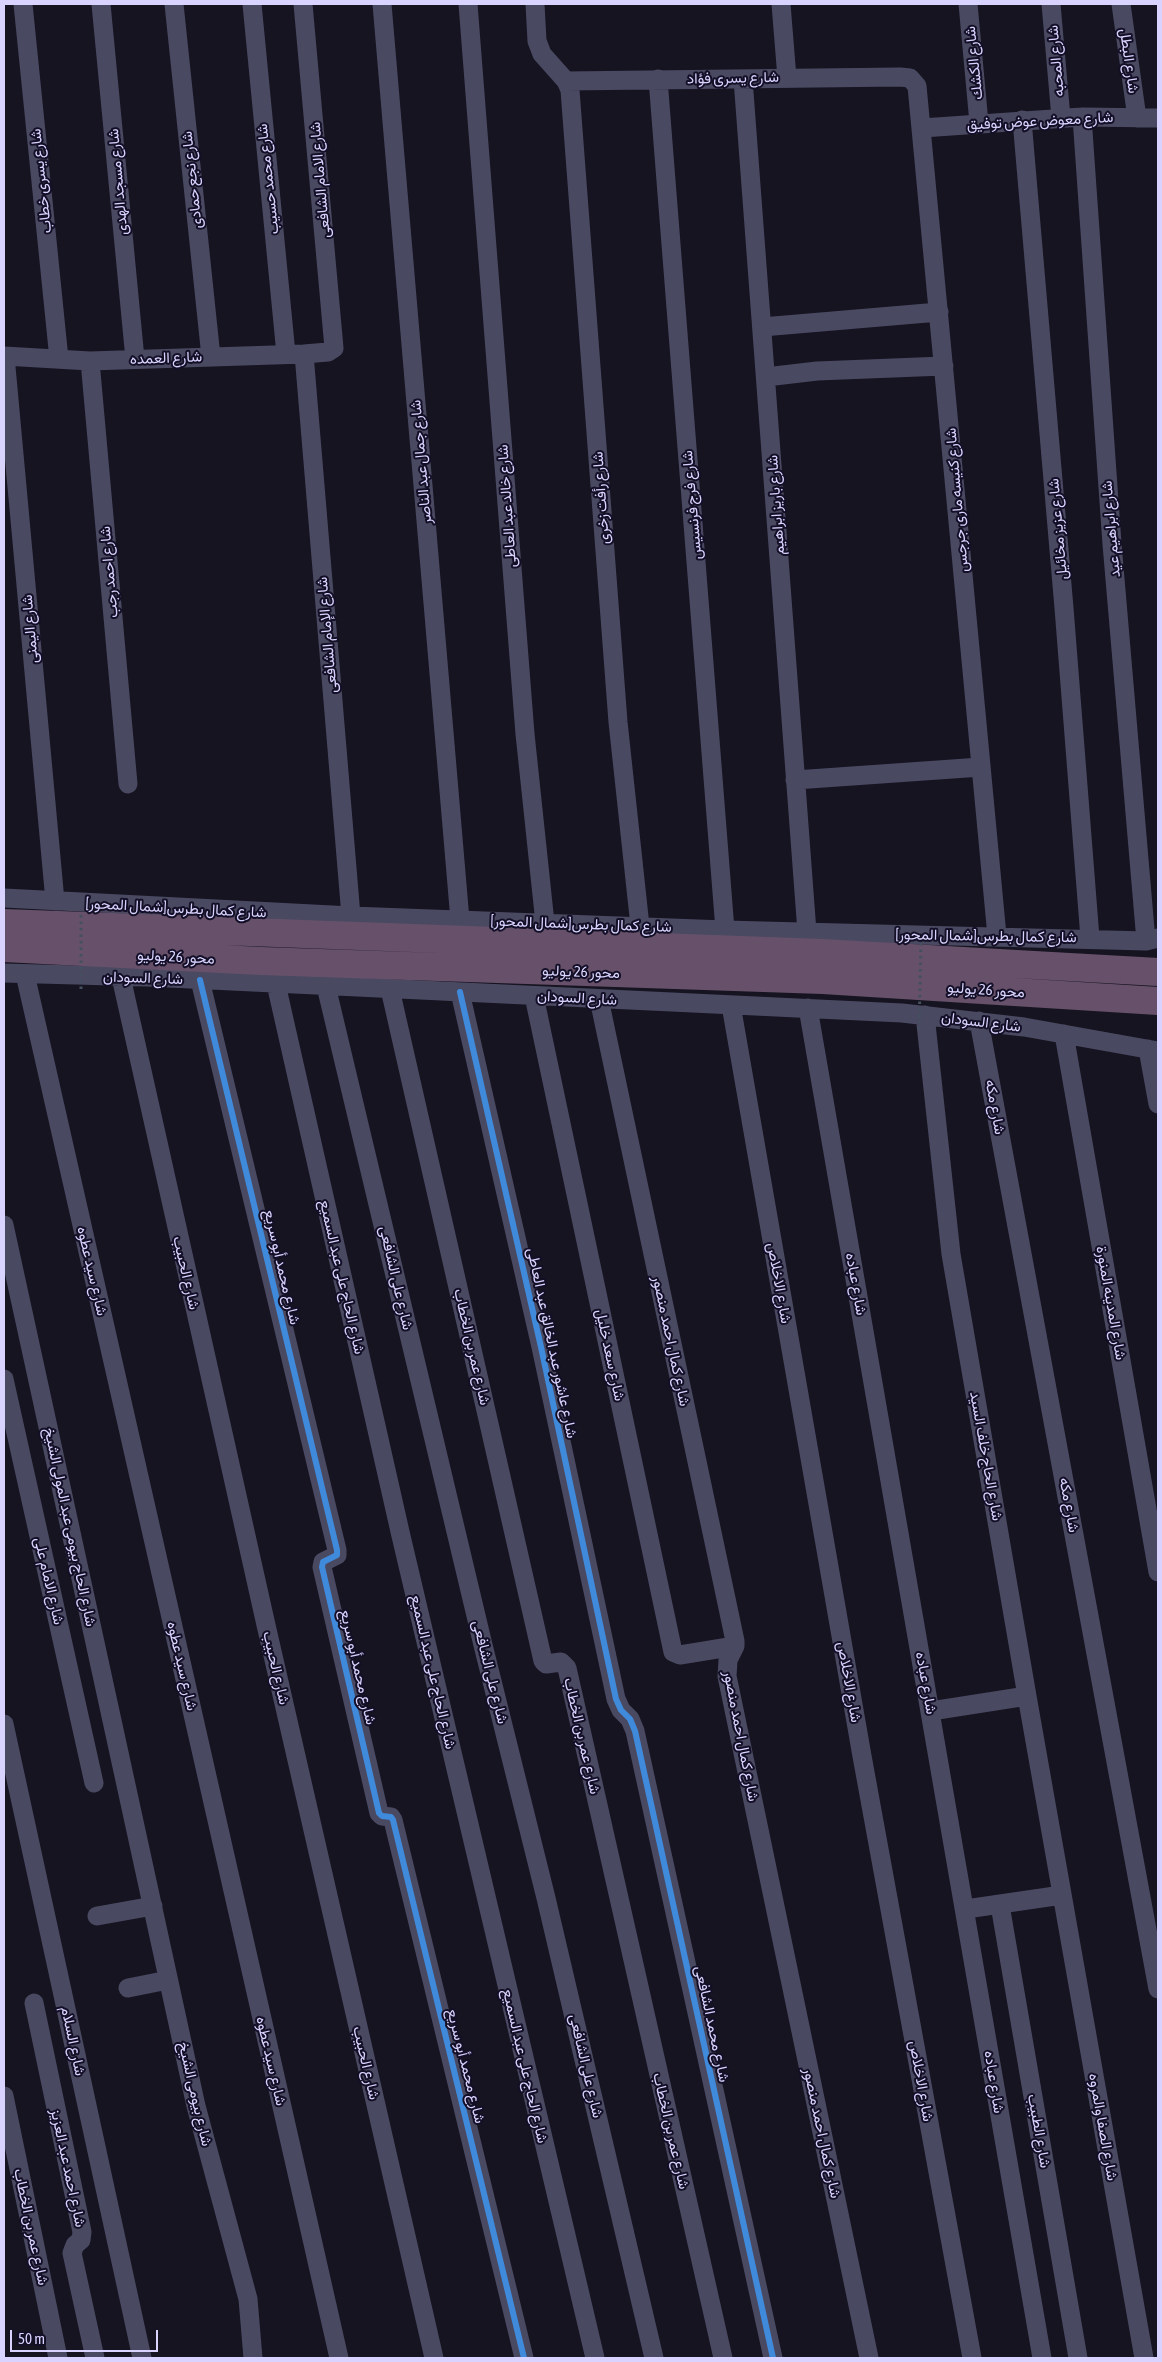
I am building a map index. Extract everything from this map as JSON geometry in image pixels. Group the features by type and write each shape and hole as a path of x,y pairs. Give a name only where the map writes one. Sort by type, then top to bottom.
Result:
{"highway":[{"name":"محور 26 يوليو","path":"4,923 822,953 1158,972"},
{"name":"محور 26 يوليو","path":"4,948 260,961 824,980 1158,1001"},
{"path":"1120,999 1158,1016"}],"street":[{"name":"شارع يسرى خطاب","path":"23,4 59,359"},
{"name":"شارع مسجد الهدى","path":"101,4 135,359"},
{"name":"شارع نجع حمادى","path":"174,4 211,357"},
{"name":"شارع محمد حسيب","path":"252,4 295,354"},
{"name":"شارع الامام الشافعى","path":"303,4 336,344 328,352"},
{"name":"شارع جمال عبد الناصر","path":"382,4 460,920"},
{"name":"شارع خالد عبد العاطى","path":"468,4 525,734 545,923"},
{"path":"535,4 538,41 542,54 563,77"},
{"path":"781,4 787,78"},
{"name":"شارع الكشك","path":"968,4 979,123"},
{"name":"شارع المحبه","path":"1051,4 1061,118"},
{"name":"شارع البطل","path":"1122,4 1137,118"},
{"name":"شارع يسرى فؤاد","path":"563,77 658,79 900,76"},
{"name":"شارع كنيسه مارى جرجس","path":"900,76 910,78 917,86 922,128 997,936"},
{"name":"شارع رأفت زخرى","path":"563,77 570,90 618,722 640,926"},
{"name":"شارع باريز ابراهيم","path":"743,78 807,932"},
{"name":"شارع فرج فرنسيس","path":"658,79 726,930"},
{"name":"شارع معوض عوض توفيق","path":"922,128 1082,116 1158,118"},
{"name":"شارع ابراهيم عيد","path":"1082,116 1112,544 1152,939"},
{"name":"شارع عزيز مخائيل","path":"1022,120 1090,938"},
{"path":"762,327 939,312"},
{"name":"شارع العمده","path":"4,356 90,361 328,352"},
{"name":"شارع الإمام الشافعى","path":"295,354 351,916"},
{"name":"شارع اليمنى","path":"4,356 55,901"},
{"name":"شارع احمد رجب","path":"90,361 128,784"},
{"path":"766,377 818,371 944,366"},
{"path":"795,780 981,767"},
{"name":"شارع كمال بطرس[شمال المحور]","path":"4,898 351,916 726,930 1152,939"},
{"name":"شارع السودان","path":"4,973 200,980 808,1008 922,1022 979,1021 1153,1050"},
{"name":"شارع سيد عطوه","path":"25,974 339,2358"},
{"name":"شارع الحبيب","path":"121,977 261,1606 434,2358"},
{"name":"شارع محمد أبو سريع","path":"200,980 337,1550 337,1555 323,1562 322,1567 379,1813 382,1816 391,1817 393,1820 524,2358"},
{"name":"شارع الحاج على عبد السميع","path":"276,984 400,1536 595,2358"},
{"name":"شارع على الشافعى","path":"326,986 483,1645 546,1898 654,2358"},
{"name":"شارع عمر بن الخطاب","path":"390,989 543,1661 546,1664 561,1662 567,1668 723,2358"},
{"name":"شارع عاشور عبد الخالق عبد العاطى","path":"460,992 540,1347 616,1699"},
{"name":"شارع سعد خليل","path":"534,996 673,1652 680,1655 735,1646"},
{"name":"شارع كمال احمد منصور","path":"599,999 735,1646 728,1660 727,1676 869,2358"},
{"name":"شارع الاخلاص","path":"731,1005 862,1756 972,2358"},
{"name":"شارع عباده","path":"808,1008 966,1909 1042,2358"},
{"name":"شارع مكه","path":"979,1021 1158,1989"},
{"name":"شارع الحاج خلف السيد","path":"922,1022 952,1254 1062,1895"},
{"name":"شارع المدينه المنورة","path":"1064,1034 1158,1572"},
{"path":"1153,1050 1158,1104"},
{"name":"شارع الحاج بيومى عبد المولى الشيخ","path":"4,1225 136,1829"},
{"name":"شارع الامام على","path":"4,1379 94,1783"},
{"path":"931,1711 1027,1696"},
{"name":"شارع محمد الشافعى","path":"616,1699 621,1710 630,1719 635,1731 772,2358"},
{"name":"شارع السلام","path":"4,1724 142,2358"},
{"name":"شارع بيومى الشيخ","path":"136,1829 196,2106 248,2299 253,2358"},
{"path":"966,1909 1062,1895"},
{"name":"شارع الصفا والمروه","path":"1062,1895 1144,2358"},
{"name":"شارع الطبيب","path":"1000,1904 1078,2358"},
{"path":"97,1916 152,1906"},
{"path":"128,1988 168,1980"},
{"name":"شارع احمد عبد العزيز","path":"34,2003 82,2232 80,2240 74,2245 72,2253 95,2358"},
{"name":"شارع عمر بن الخطاب","path":"4,2096 58,2358"}],"path":[{"path":"81,916 81,993"},
{"path":"921,941 922,1022"}],"cycle path":[{"path":"200,980 337,1550 337,1555 323,1562 322,1567 379,1813 382,1816 391,1817 393,1820 524,2358"},
{"path":"460,992 541,1347 616,1699 621,1710 630,1719 635,1731 773,2358"}]}
